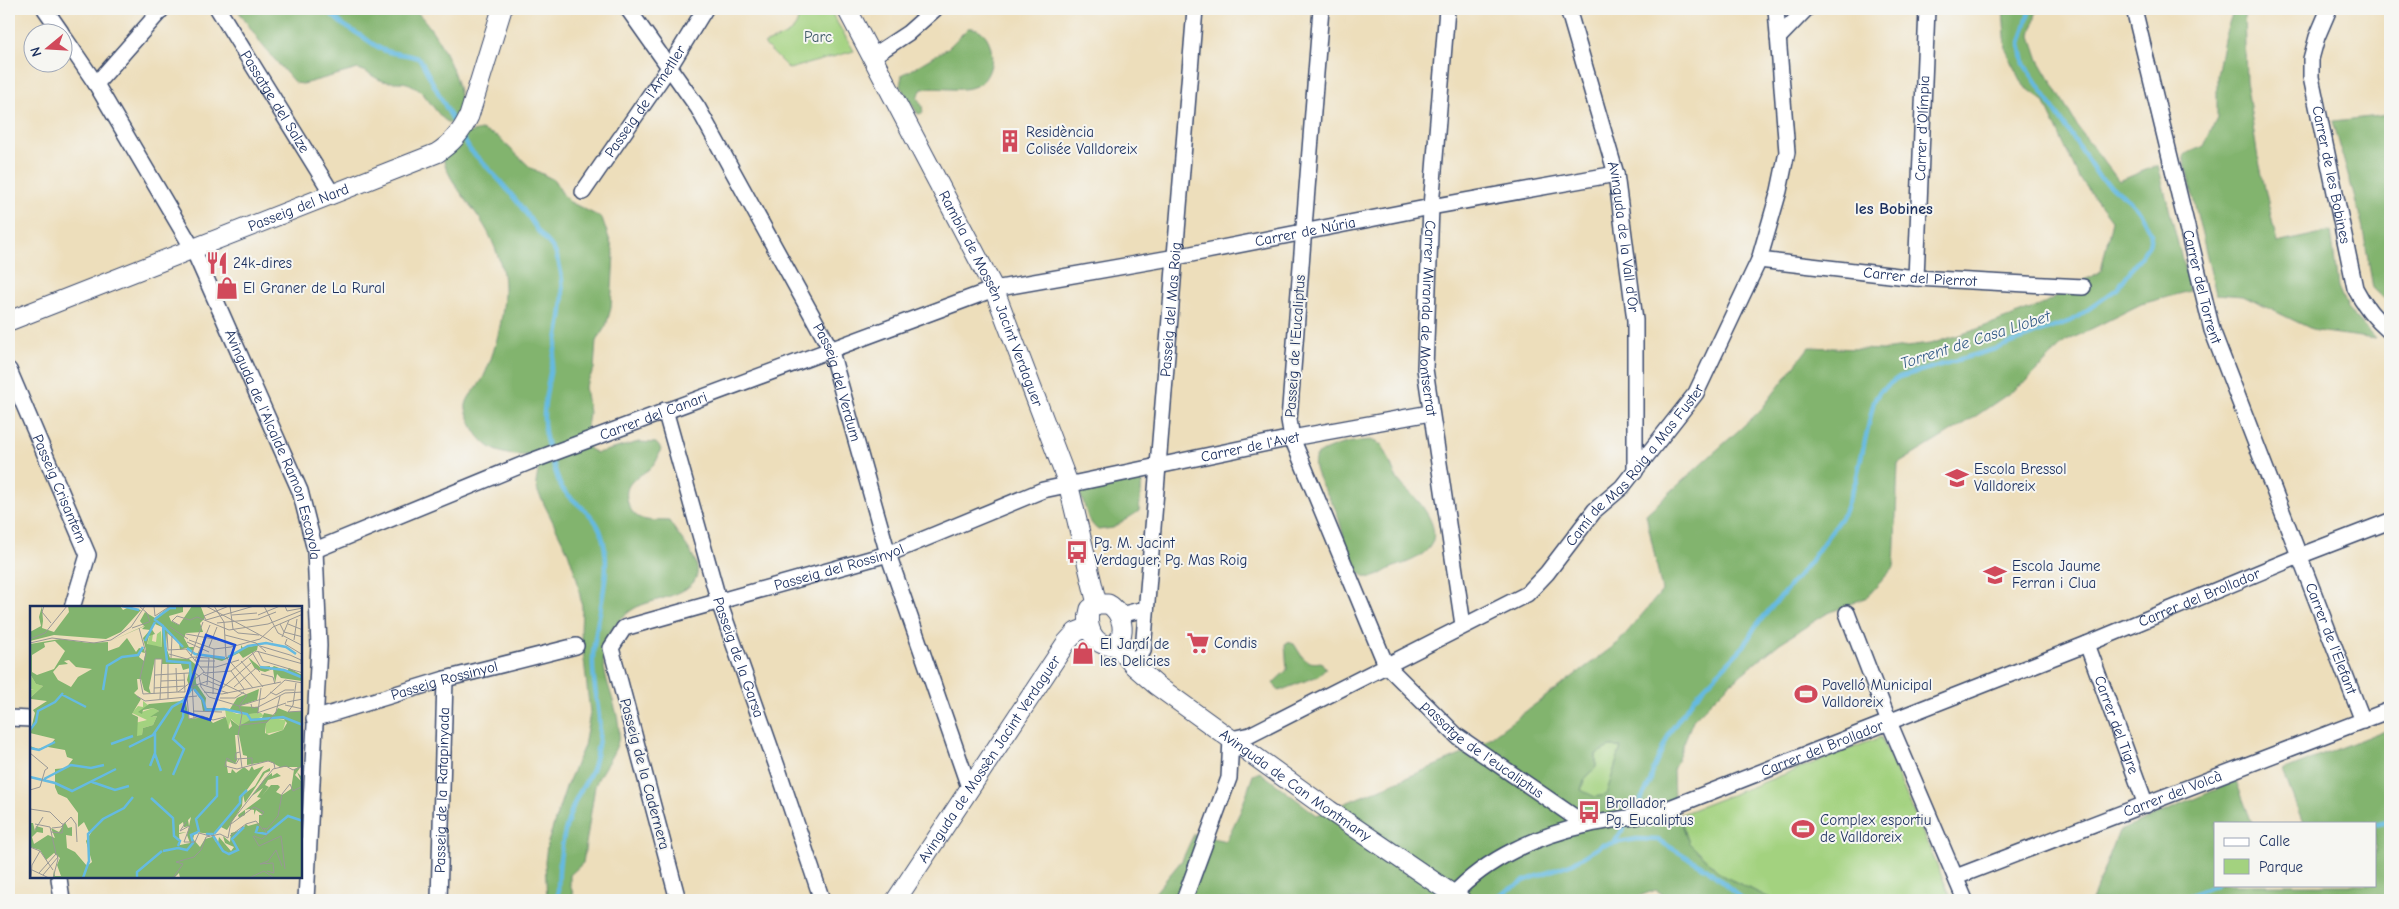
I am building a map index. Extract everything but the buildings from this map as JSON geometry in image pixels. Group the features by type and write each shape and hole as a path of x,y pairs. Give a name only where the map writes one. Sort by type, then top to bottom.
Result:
{"street":[{"name":"Avinguda de l'Alcalde Ramon Escayola","path":"45,9 54,22"},
{"path":"96,84 162,9"},
{"name":"Passatge del Salze","path":"218,9 333,195"},
{"name":"Passeig del Nard","path":"9,321 333,195 437,153 449,146 461,132 469,116 502,9"},
{"name":"Passeig del Verdum","path":"628,9 698,108 830,348 888,554 970,790"},
{"name":"Passeig de l'Ametller","path":"583,192 670,66 705,9"},
{"name":"Rambla de Mossèn Jacint Verdaguer","path":"847,9 994,289 1068,484 1097,604"},
{"path":"873,56 908,33 935,9"},
{"name":"Passeig del Mas Roig","path":"1133,665 1143,651 1195,9"},
{"name":"Passeig de l'Eucaliptus","path":"1321,9 1289,420 1292,438 1386,665"},
{"name":"Avinguda de la Vall d'Or","path":"1568,9 1616,174 1635,320 1635,472"},
{"name":"Camí de Mas Roig a Mas Fuster","path":"1231,739 1250,735 1527,594 1546,573 1595,510 1622,487 1635,472 1696,393 1759,260 1779,191 1787,152 1776,9"},
{"path":"1778,38 1806,9"},
{"name":"Carrer d'Olímpia","path":"1916,278 1927,9"},
{"name":"Carrer del Torrent","path":"2134,9 2206,310 2300,556"},
{"name":"Carrer de les Bobines","path":"2329,9 2316,37 2311,59 2314,98 2355,288 2362,302 2372,315 2390,332"},
{"name":"Carrer Miranda de Montserrat","path":"1444,10 1431,207 1424,369 1464,625"},
{"name":"Avinguda de l'Alcalde Ramon Escayola","path":"72,48 96,84 193,249 300,491 315,550 319,646 314,719 307,738 306,900"},
{"name":"Carrer de Núria","path":"994,289 1176,257 1431,207 1616,174"},
{"name":"Carrer del Pierrot","path":"1759,260 1916,278 2083,287"},
{"name":"Carrer del Canari","path":"315,550 529,462 830,348 994,289"},
{"name":"Passeig Crisantem","path":"9,370 88,555 73,606"},
{"name":"Passeig de la Garsa","path":"665,410 719,602 822,900"},
{"name":"Carrer de l'Avet","path":"1068,484 1292,438 1430,413"},
{"name":"Passeig del Rossinyol","path":"611,648 624,628 888,554 1043,490 1068,484"},
{"name":"Carrer del Brollador","path":"1457,897 1466,881 1513,851 1586,825 1644,816 1662,811 2087,644 2390,521"},
{"name":"Carrer de l'Elefant","path":"2300,556 2363,721"},
{"path":"1097,604 1108,604 1119,614 1122,634 1116,644 1105,646 1101,644 1092,635 1088,627 1090,609 1097,604"},
{"path":"1119,614 1126,614 1137,609 1146,610"},
{"path":"1847,613 1889,722 1965,900"},
{"name":"Avinguda de Mossèn Jacint Verdaguer","path":"896,900 1071,637 1088,627"},
{"name":"Avinguda de Can Montmany","path":"1116,644 1133,665 1156,685 1329,810 1457,897"},
{"name":"Carrer del Tigre","path":"2087,644 2146,805"},
{"name":"Passeig Rossinyol","path":"314,719 445,679 576,646"},
{"name":"Passeig de la Cadernera","path":"611,648 678,900"},
{"name":"passatge de l'eucaliptus","path":"1386,665 1457,736 1586,825"},
{"name":"Passeig de la Ratapinyada","path":"439,900 445,679"},
{"name":"Carrer del Volcà","path":"1956,877 2390,710"},
{"path":"9,718 30,719"},
{"path":"1184,900 1229,778 1231,739"},
{"path":"59,879 62,900"}],"green space":[{"path":"237,9 413,9 432,30 456,79 460,95 460,110 457,122 449,123 445,120 424,95 411,84 383,81 358,69 303,84 295,83 263,46"},
{"name":"Parc","path":"796,9 829,9 854,51 789,69 764,44 784,36 794,28 798,17"},
{"path":"2003,9 2041,9 2036,13 2031,36 2039,60 2079,129 2119,181 2158,165 2190,291 2141,304 2065,342 2027,381 1970,420 1898,464 1894,567 1867,597 1826,614 1780,643 1727,686 1693,720 1673,770 1674,802 1689,843 1723,876 1774,900 1673,900 1656,890 1628,900 1149,900 1182,860 1194,834 1226,841 1241,810 1253,775 1260,772 1317,815 1475,749 1618,643 1662,591 1646,514 1760,411 1809,347 1882,350 1930,344 1972,331 2039,306 2101,271 2112,220 2078,176 2044,101 2024,86 2006,50","holes":["1609,747 1621,747 1606,795 1595,797 1581,790 1584,780 1596,767 1596,754"]},
{"path":"2244,11 2246,81 2257,152 2277,243 2331,231 2338,287 2347,308 2375,339 2316,331 2243,296 2216,294 2183,155 2204,146 2217,118 2217,75 2224,39 2232,14"},
{"path":"968,28 977,29 984,34 989,42 991,62 989,72 984,80 970,88 922,89 917,97 922,106 923,113 918,114 900,86 902,75 948,48"},
{"path":"2390,110 2390,304 2373,288 2362,224 2333,121 2389,115"},
{"path":"481,130 497,136 531,168 554,180 570,202 602,218 614,253 611,308 606,326 596,341 594,369 585,387 589,413 585,441 589,449 597,453 639,442 656,443 661,449 655,463 629,486 627,498 629,506 636,516 646,520 669,521 696,563 697,574 694,582 686,589 635,608 619,621 607,638 603,660 616,711 619,735 616,748 595,786 583,863 570,875 570,884 575,900 547,900 545,862 547,845 566,787 584,746 590,713 581,633 582,607 577,579 568,552 538,492 536,483 539,466 529,455 501,452 487,445 476,432 466,409 467,401 482,380 493,352 501,324 504,281 495,247 485,227 451,178 443,159 464,134"},
{"path":"1371,440 1382,445 1398,480 1419,502 1428,515 1434,535 1432,544 1418,557 1377,576 1369,577 1360,573 1351,560 1334,506 1317,474 1315,460 1317,455 1336,446"},
{"path":"1140,480 1142,482 1139,511 1113,528 1098,530 1089,518 1080,494 1081,491"},
{"path":"1288,642 1294,644 1304,659 1315,663 1321,662 1326,669 1318,676 1279,691 1273,683 1287,670 1285,644"},
{"path":"2390,728 2390,900 2092,900 2119,831 2236,781 2252,822 2214,822 2214,886 2376,886 2376,822 2303,822 2283,771"},
{"name":"Complex esportiu de Valldoreix","path":"1881,737 1952,900 1774,900 1723,876 1689,843 1679,815"},
{"path":"1609,747 1621,747 1606,795 1595,797 1581,791 1584,780 1596,767 1596,754"}],"waterway":[{"path":"327,9 344,25 380,48 420,59 456,126"},
{"name":"Torrent de Casa Llobet","path":"1634,812 1650,783 1653,770 1670,732 1679,719 1695,697 1744,646 1755,627 1809,563 1844,513 1856,480 1874,401 1880,391 1899,377 1995,349 2073,320 2117,289 2149,245 2151,234 2140,212 2129,200 2099,177 2024,64 2020,43 2030,9"},
{"path":"464,140 470,150 515,199 556,254 561,274 562,314 546,395 545,433 560,485 598,525 605,548 605,579 593,657 599,712 598,745 592,771 576,800 566,827 560,863 558,900"},
{"path":"2376,824 2390,820"},
{"name":"Torrent de Casa Llobet","path":"1614,843 1627,823"},
{"path":"1491,900 1524,881 1573,863 1602,845 1637,839 1658,840 1707,869 1744,900"},
{"path":"2177,900 2214,886"}],"place":[{"name":"Residència Colisée Valldoreix","path":"1010,141"},
{"name":"24k-dires","path":"217,263"},
{"name":"El Graner de La Rural","path":"227,288"},
{"name":"Escola Bressol Valldoreix","path":"1957,478"},
{"name":"Pg. M. Jacint Verdaguer, Pg. Mas Roig","path":"1077,552"},
{"name":"Escola Jaume Ferran i Clua","path":"1995,575"},
{"name":"Condis","path":"1198,643"},
{"name":"El Jardí de les Delicies","path":"1083,653"},
{"name":"Pavelló Municipal Valldoreix","path":"1806,694"},
{"name":"Brollador, Pg. Eucaliptus","path":"1589,812"},
{"name":"Complex esportiu de Valldoreix","path":"1803,829"}],"district":[{"name":"les Bobines","path":"1894,208"}]}
